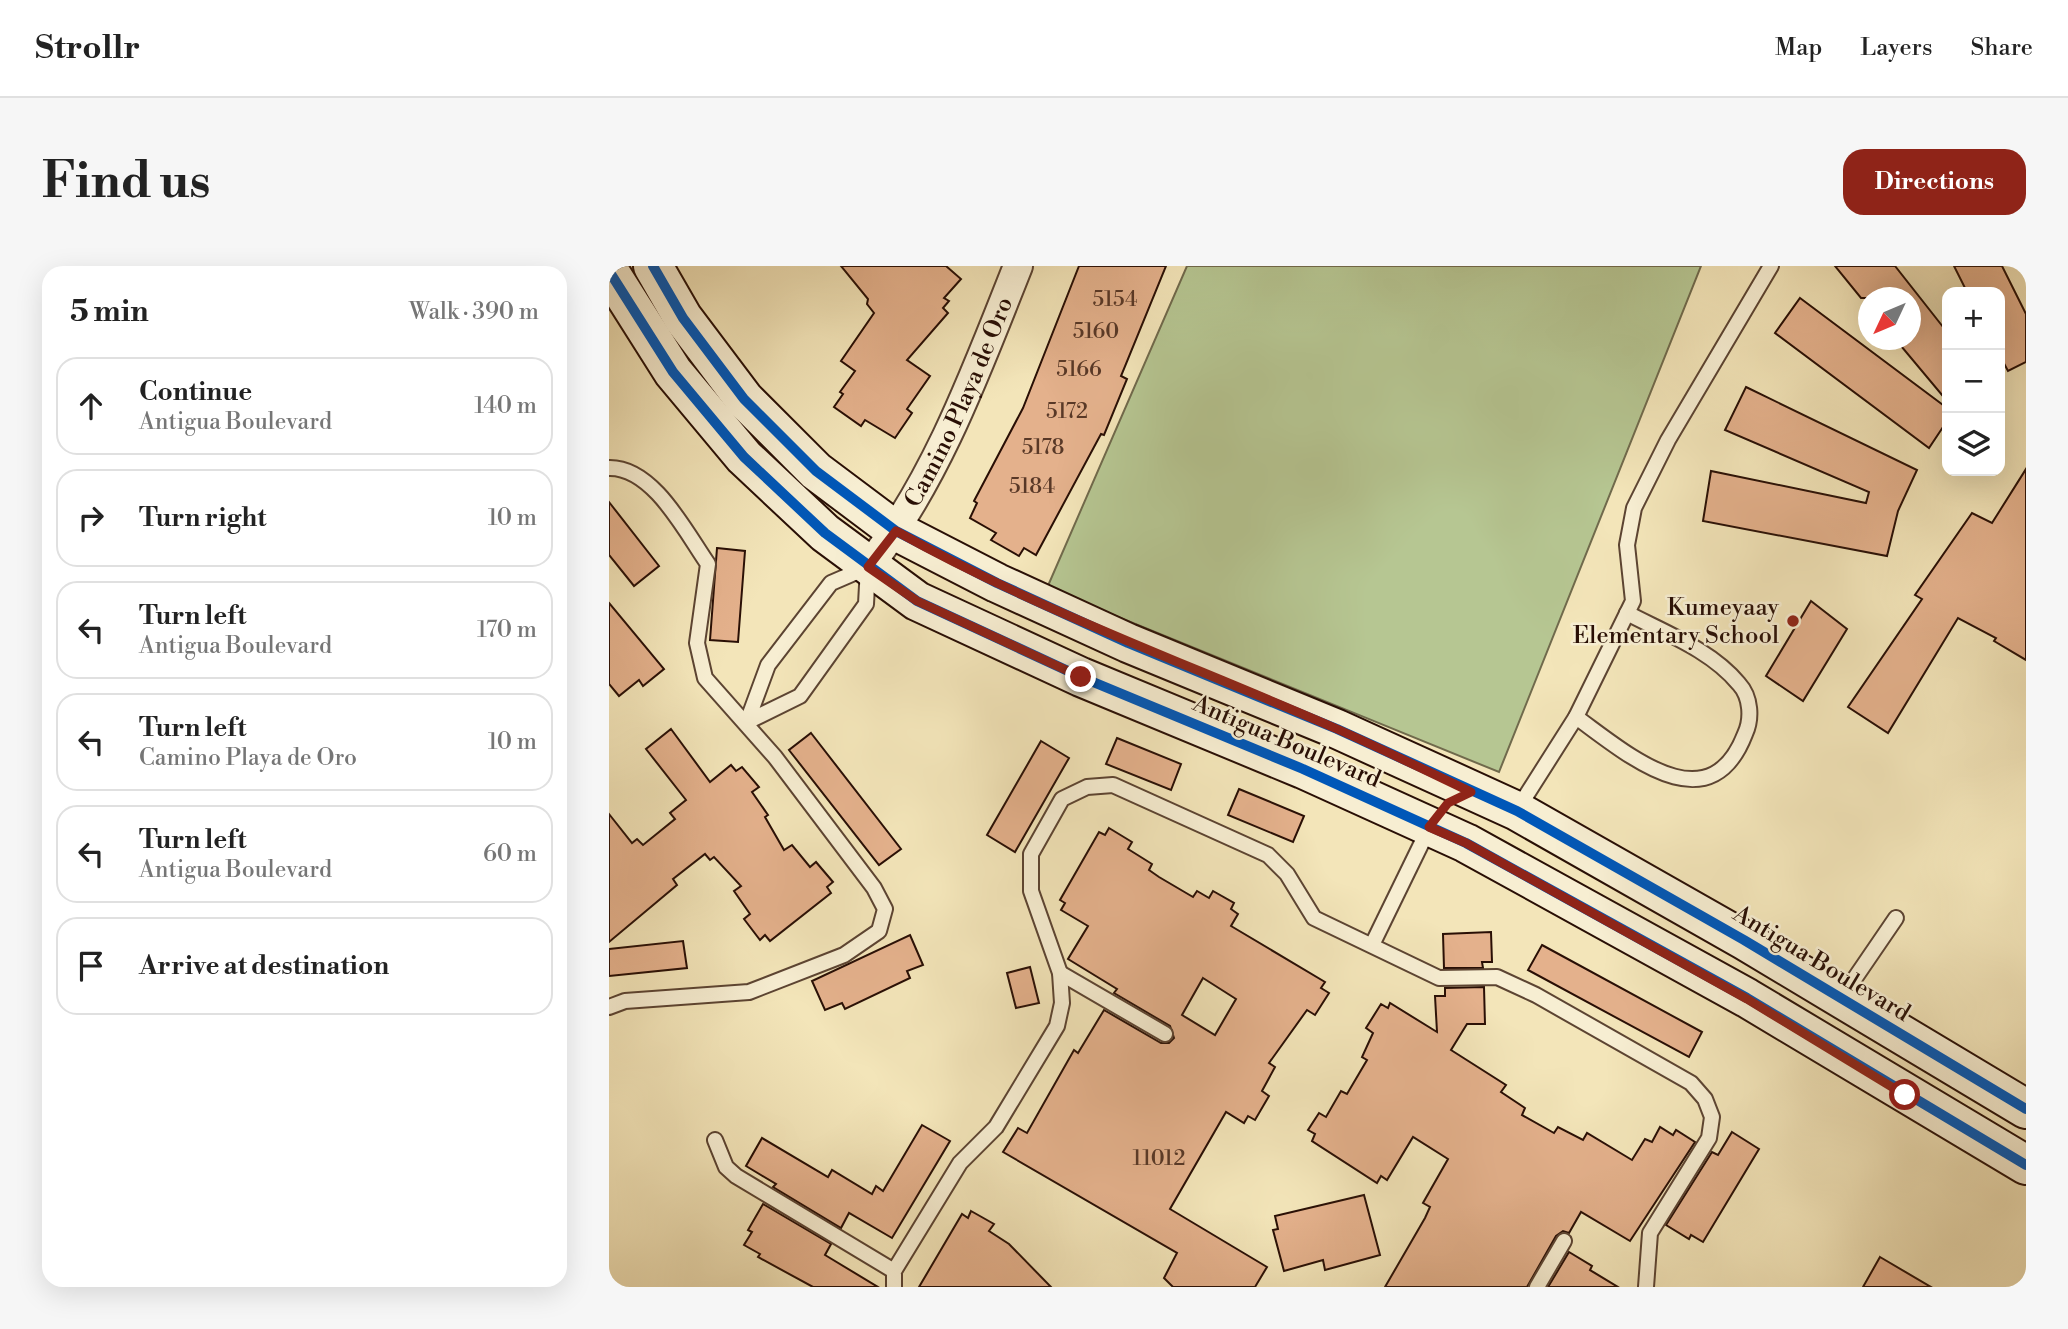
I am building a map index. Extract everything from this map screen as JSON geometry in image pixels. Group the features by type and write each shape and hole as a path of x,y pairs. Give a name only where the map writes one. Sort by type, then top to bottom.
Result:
{"main road":[{"name":"Antigua Boulevard","path":"653,266 683,318 744,399 816,471 896,531 974,572 1116,638 1337,729 1517,811 1841,998 2026,1109"},
{"name":"Antigua Boulevard","path":"609,271 641,326 707,415 783,496 868,567 917,601 992,638 1303,769 1478,850 1777,1017 2026,1165"},
{"path":"1429,827 1448,803 1471,792"},
{"path":"1777,1017 1807,1015 1841,998"}],"street":[{"name":"Camino Playa de Oro","path":"868,567 896,531 971,383 1018,266"}],"lane":[{"path":"1517,811 1576,718 1633,601 1627,545 1634,508 1668,440 1730,340 1755,288 1771,266"},
{"path":"609,468 623,468 644,478 708,564 697,643 705,678 747,722 874,888 885,909 879,931 844,955 749,992 625,1001 609,1007"},
{"path":"868,567 866,604 800,696 747,722 768,665 831,583 868,567"},
{"path":"1576,718 1637,761 1670,776 1694,781 1711,776 1728,763 1741,745 1749,726 1750,707 1741,685 1712,658 1627,613"},
{"path":"894,1287 894,1271 960,1163 996,1127 1057,1026 1062,1003 1060,974 1031,891 1031,854 1062,799 1087,787 1112,785 1268,855 1287,873 1314,918 1439,978 1497,977 1536,995 1691,1083 1705,1099 1712,1116 1709,1138 1650,1233 1646,1287"},
{"path":"1372,945 1429,827"},
{"path":"1841,998 1896,918"},
{"path":"1060,974 1165,1034"},
{"path":"715,1140 726,1167 736,1176 894,1271"},
{"path":"1537,1287 1564,1241"}],"green space":[{"path":"1187,266 1701,266 1499,772 1047,588"}],"building":[{"path":"841,266 946,266 961,279 944,298 949,301 943,308 948,313 907,360 930,376 907,409 912,413 895,438 865,420 861,426 834,407 843,394 840,392 855,371 841,361 874,313 867,304 868,299"},
{"path":"1079,266 1166,266 1121,376 1127,379 1104,435 1101,434 1036,555 1024,548 1019,556 991,540 996,533 970,518 977,503 974,501 1023,408"},
{"path":"1835,266 1895,266 1912,287 1858,287 1858,294"},
{"path":"1954,266 2002,266 2026,314 2026,362 2008,371 2005,365 2005,287 1964,287"},
{"path":"1800,298 1858,341 1858,350 1869,350 1942,404 1942,428 1929,448 1775,333"},
{"path":"1921,299 1942,326 1942,395 1904,350 1921,350"},
{"path":"1746,387 1917,470 1898,511 1887,556 1703,521 1711,471 1866,503 1869,492 1725,430"},
{"path":"2026,469 2026,660 1994,641 1996,638 1958,618 1888,733 1848,707 1922,599 1915,595 1972,513 1992,523"},
{"path":"609,502 659,566 634,586 609,555"},
{"path":"717,548 745,551 738,642 710,640"},
{"path":"1811,601 1847,629 1803,701 1766,676"},
{"path":"609,603 664,669 643,686 639,680 619,696 609,684"},
{"path":"671,729 710,782 731,765 736,771 742,767 759,787 752,792 768,815 765,817 784,850 792,845 810,867 816,862 833,882 827,887 831,893 770,941 765,935 760,940 744,919 750,914 734,891 741,886 714,857 710,860 705,854 673,879 677,885 609,942 609,814 632,843 637,839 643,845 675,819 670,813 686,800 646,749"},
{"path":"811,733 901,849 879,865 789,750"},
{"path":"1117,738 1181,764 1171,790 1106,764"},
{"path":"1041,741 1069,758 1015,852 987,835"},
{"path":"1239,789 1304,816 1293,842 1228,815"},
{"path":"1109,828 1132,842 1128,849 1152,864 1149,870 1193,897 1197,891 1209,898 1213,891 1234,903 1231,909 1238,914 1231,926 1325,982 1321,988 1329,993 1315,1015 1307,1010 1269,1063 1275,1067 1262,1091 1269,1096 1255,1120 1248,1116 1244,1123 1226,1112 1170,1209 1267,1267 1255,1287 1173,1287 1164,1278 1177,1253 1003,1152 1018,1128 1027,1133 1074,1050 1078,1053 1104,1010 1161,1043 1169,1043 1174,1038 1170,1026 1114,993 1117,989 1068,959 1088,926 1061,910 1065,903 1060,900 1099,832 1105,835","holes":["1203,978 1236,999 1215,1035 1182,1015"]},
{"path":"1491,932 1492,962 1482,962 1483,968 1444,968 1443,934"},
{"path":"910,935 923,965 907,971 910,978 845,1009 842,1003 825,1010 812,981"},
{"path":"683,941 687,968 609,976 609,949"},
{"path":"1542,945 1702,1032 1689,1057 1528,970"},
{"path":"1030,967 1039,1003 1016,1008 1007,973"},
{"path":"1484,987 1485,1024 1467,1024 1451,1050 1506,1085 1501,1092 1525,1108 1522,1115 1554,1133 1558,1127 1583,1140 1587,1133 1632,1160 1645,1139 1652,1142 1660,1127 1673,1135 1676,1130 1695,1142 1630,1241 1581,1212 1569,1233 1563,1231 1556,1236 1527,1287 1385,1287 1425,1218 1430,1207 1423,1203 1448,1159 1413,1137 1387,1180 1381,1176 1377,1183 1312,1141 1315,1134 1308,1130 1319,1113 1326,1117 1341,1091 1347,1094 1367,1060 1362,1057 1373,1033 1366,1028 1381,1004 1388,1008 1390,1003 1437,1032 1435,996 1445,996 1445,988"},
{"path":"922,1125 950,1141 892,1238 849,1213 841,1228 773,1187 776,1184 746,1166 762,1138 828,1177 832,1170 872,1194 876,1186 883,1191"},
{"path":"1732,1132 1759,1149 1703,1242 1691,1235 1689,1239 1666,1225 1712,1152 1718,1155"},
{"path":"1364,1195 1380,1255 1325,1270 1323,1260 1284,1271 1273,1230 1278,1229 1275,1216"},
{"path":"763,1204 831,1244 825,1255 878,1287 813,1287 758,1257 760,1254 744,1245 752,1232 748,1230"},
{"path":"971,1211 994,1224 989,1231 1009,1244 1051,1287 919,1287 962,1214 968,1218"},
{"path":"1569,1252 1592,1266 1590,1270 1618,1287 1548,1287"},
{"path":"1880,1257 1931,1287 1863,1287"}],"cycle path":[{"path":"653,266 683,318 744,399 816,471 896,531 997,583 1128,643 1337,729 1517,811 1744,940 2026,1109"},
{"path":"609,271 673,372 744,457 825,533 917,601 1081,677 1303,769 1466,843 1747,998 2026,1165"}],"place":[{"name":"Kumeyaay Elementary School","path":"1793,621"}],"route":[{"path":"1081,677 917,601 868,567 896,531 997,583 1128,643 1337,729 1471,792 1448,803 1429,827 1466,843 1747,999 1905,1095"}]}
